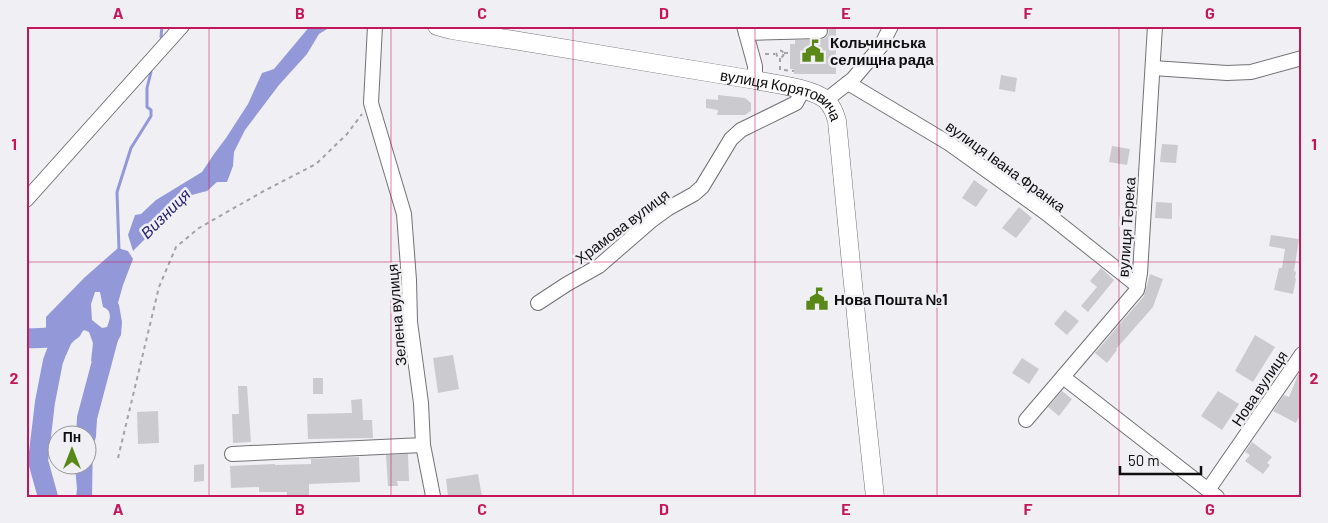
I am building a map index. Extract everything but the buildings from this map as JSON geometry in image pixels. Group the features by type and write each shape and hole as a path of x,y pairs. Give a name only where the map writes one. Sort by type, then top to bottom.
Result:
{"main road":[{"name":"вулиця Корятовича","path":"437,26 755,80 803,90 826,100 834,110 837,121 875,497"}],"street":[{"path":"26,200 182,26"},
{"name":"Зелена вулиця","path":"374,26 371,102 404,214 410,322 421,403 423,445 433,496"},
{"path":"826,100 848,83 881,46 891,26"},
{"name":"вулиця Терека","path":"1026,420 1137,290 1140,273 1155,26"},
{"path":"755,80 755,66 745,30 820,31"},
{"path":"1153,68 1227,74 1250,72 1302,58"},
{"name":"вулиця Івана Франка","path":"848,83 950,144 1046,213 1138,286"},
{"name":"Храмова вулиця","path":"538,303 599,266 652,220 698,191 710,177 731,139 740,130 796,103 803,90"},
{"name":"Нова вулиця","path":"1213,493 1302,354"},
{"path":"1063,377 1213,493"},
{"path":"232,454 423,445"}],"path":[{"path":"776,54 778,50 790,53"},
{"path":"784,53 780,57 779,70 794,71"},
{"path":"764,60 763,54 776,54 780,57"},
{"path":"118,458 159,287 176,247 199,228 316,164 348,134 371,102"}],"water":[{"path":"310,26 332,26 319,34 307,54 279,85 245,130 234,152 233,166 227,182 217,182 207,191 188,196 133,251 128,235 135,215 141,214 156,200 202,172 248,104 262,73 274,69"},
{"path":"118,248 128,251 133,259 118,303 122,322 121,335 115,346 110,367 91,361 93,343 89,332 84,330 71,344 66,355 51,353 52,344 46,328 46,317 84,278","holes":["95,292 100,292 103,307 110,316 107,327 102,328 92,320 91,304"]},
{"path":"92,396 96,407 96,426 77,426 82,401"},
{"path":"76,476 92,476 92,497 76,497"}],"waterway":[{"path":"161,37 162,26"},
{"path":"119,250 117,192 131,148 151,116 151,110 147,107 147,88 151,72"},
{"path":"26,338 50,337 72,330"},
{"path":"48,497 38,461 45,402 53,361 63,335"},
{"name":"Визниця","path":"87,426 108,339"}],"place":[{"name":"Кольчинська селищна рада","path":"813,51"},
{"name":"Нова Пошта №1","path":"817,299"}]}
